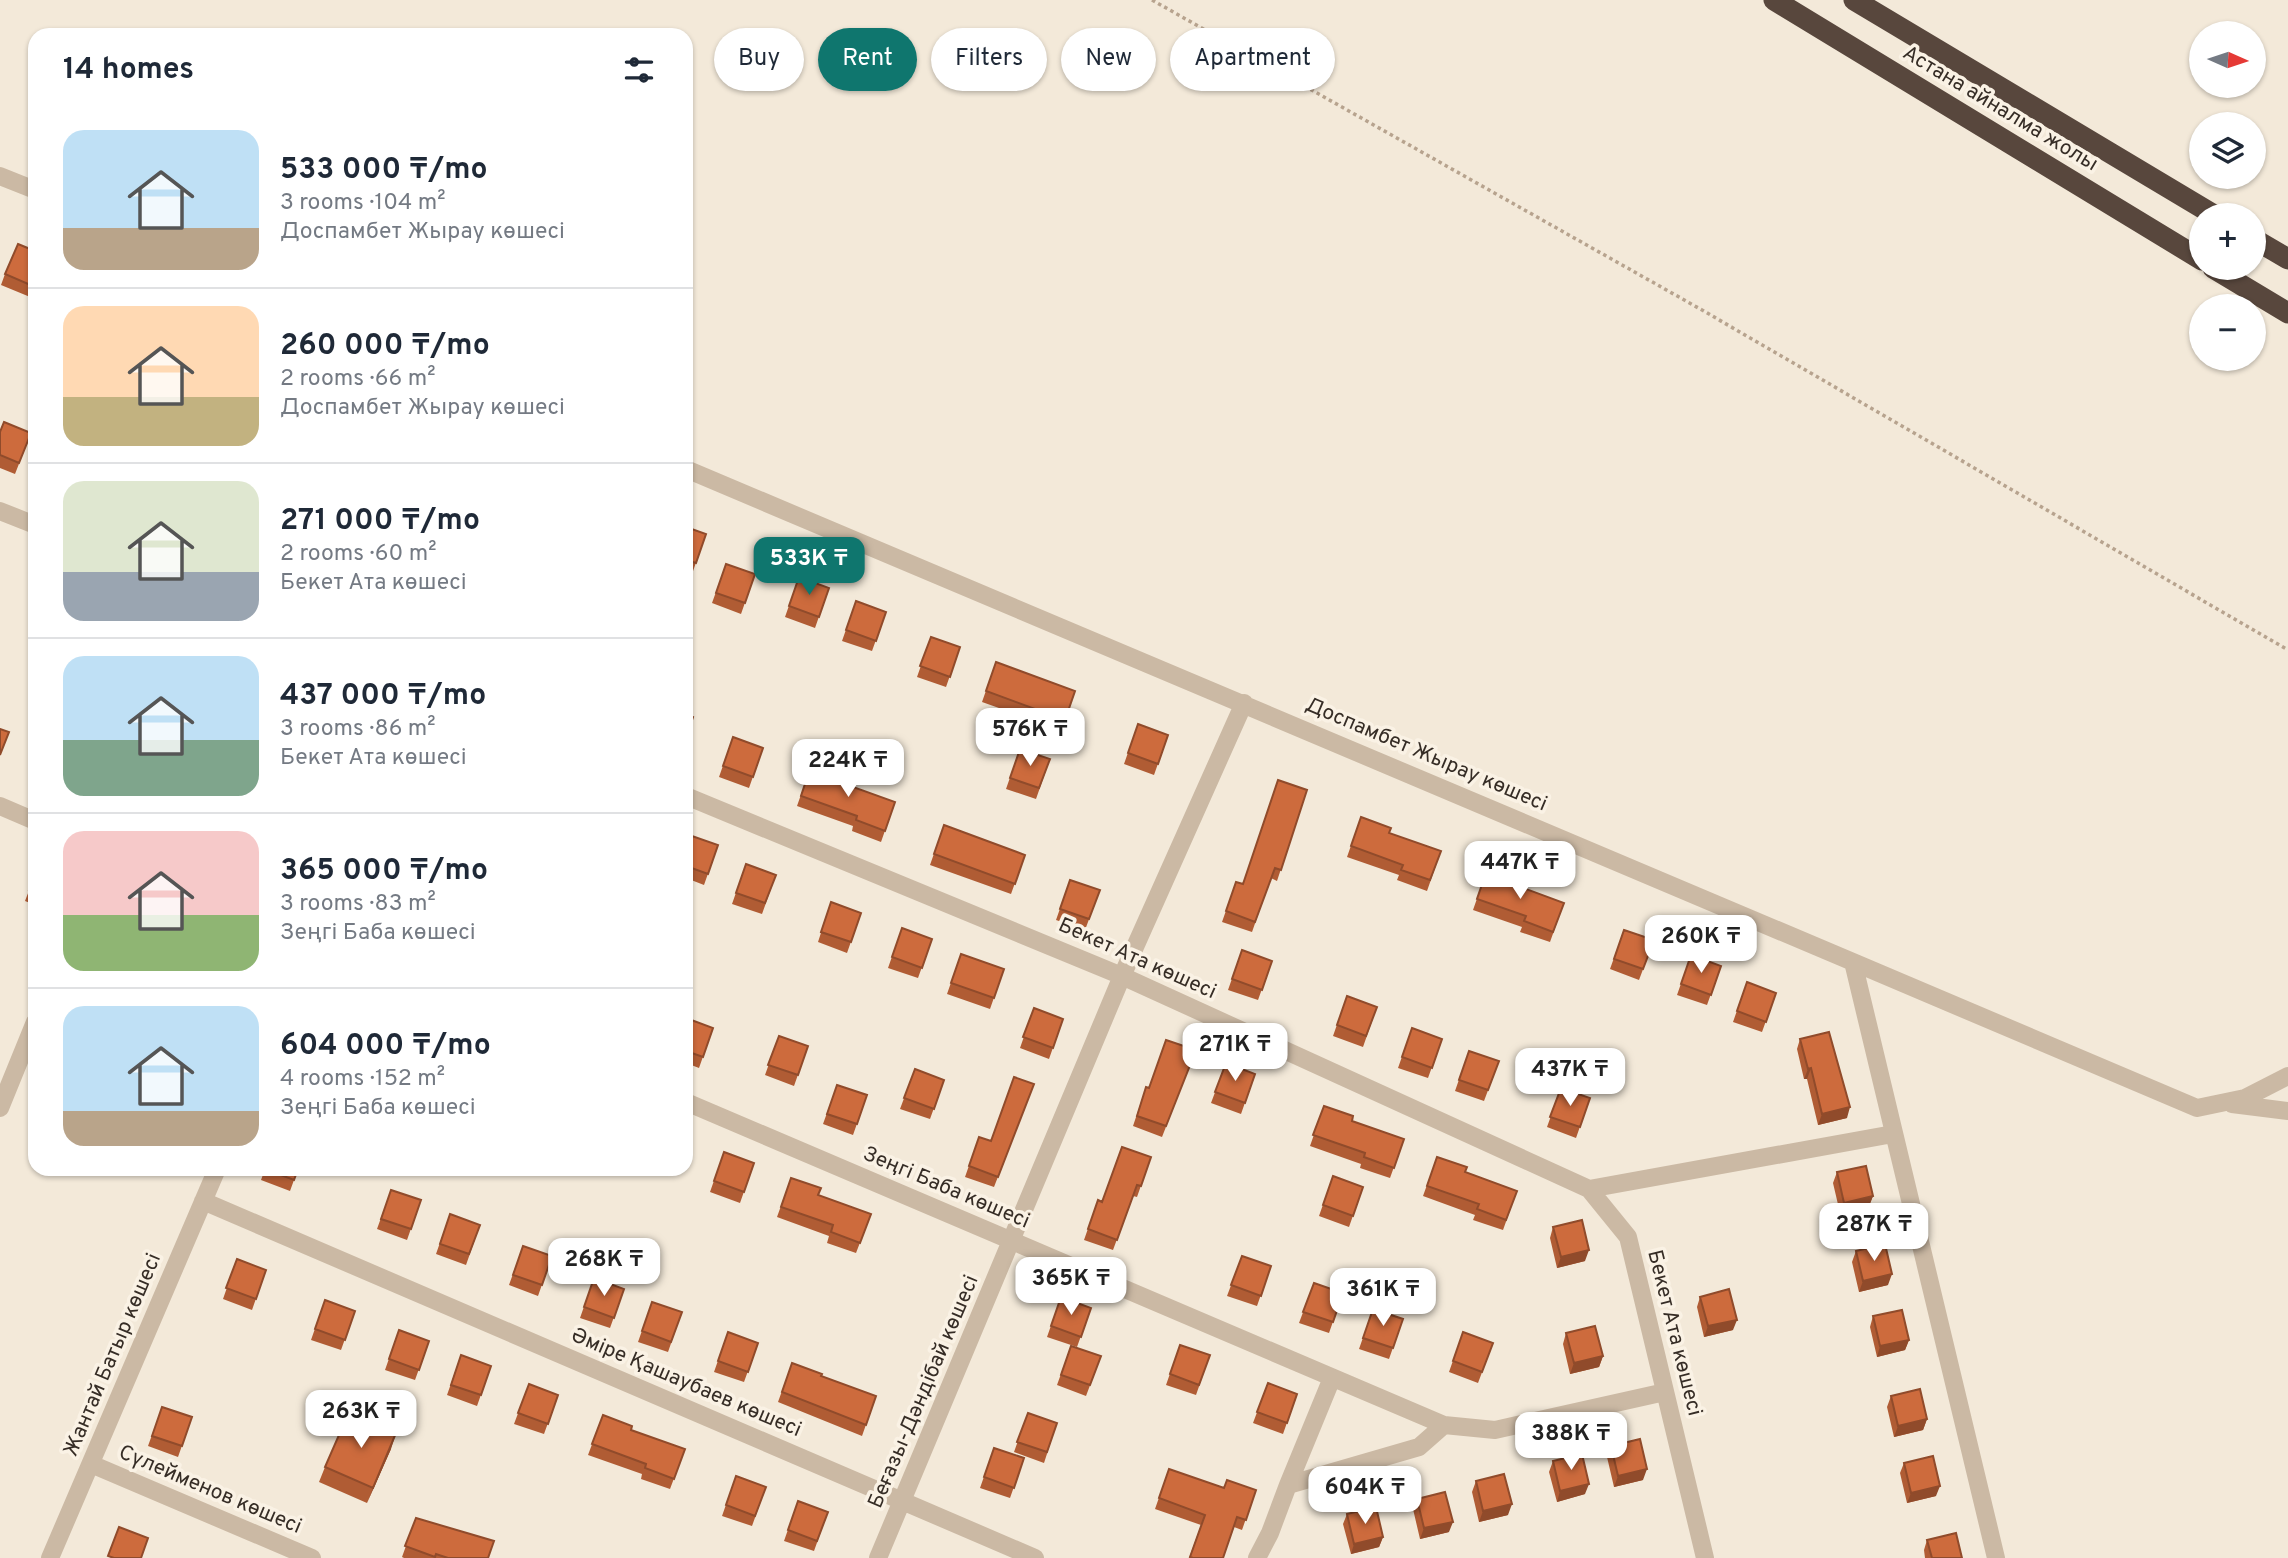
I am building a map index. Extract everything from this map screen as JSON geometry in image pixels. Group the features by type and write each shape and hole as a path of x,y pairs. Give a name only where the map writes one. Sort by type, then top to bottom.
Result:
{"highway":[{"name":"Астана айналма жолы","path":"1774,0 2189,252"},
{"name":"Астана айналма жолы","path":"1854,0 2194,203"},
{"path":"2266,246 2288,259"},
{"path":"2233,280 2288,313"}],"street":[{"path":"0,176 28,187"},
{"name":"Доспамбет Жырау көшесі","path":"693,472 2197,1108 2222,1103"},
{"path":"0,511 28,522"},
{"name":"Беғазы-Дәндібай көшесі","path":"878,1558 1013,1242 1122,976 1244,703"},
{"name":"Бекет Ата көшесі","path":"693,799 1122,976 1588,1189 1628,1237 1705,1558"},
{"path":"0,806 28,818"},
{"path":"1853,961 1996,1558"},
{"path":"0,1108 28,1039"},
{"path":"2222,1103 2245,1098 2288,1076"},
{"path":"2222,1103 2288,1111"},
{"name":"Зеңгі Баба көшесі","path":"693,1105 1444,1425 1495,1430 1665,1392"},
{"path":"1588,1189 1893,1134"},
{"name":"Жантай Батыр көшесі","path":"50,1558 214,1176"},
{"name":"Әміре Қашаубаев көшесі","path":"203,1200 1035,1558"},
{"path":"1257,1558 1270,1533 1332,1378"},
{"path":"1288,1485 1419,1447 1444,1425"},
{"name":"Сүлейменов көшесі","path":"92,1464 312,1558"}],"path":[{"path":"1152,0 1702,310 2288,650"}],"building":[{"path":"18,244 28,248 28,284 5,274"},
{"path":"4,422 28,432 28,440 19,463 0,455 0,432"},
{"path":"693,529 706,534 696,563 693,562"},
{"path":"726,564 755,574 745,603 716,593"},
{"path":"799,577 829,588 819,617 789,606"},
{"path":"856,601 886,612 876,641 846,630"},
{"path":"931,637 960,647 950,677 920,666"},
{"path":"996,662 1075,691 1065,720 986,691"},
{"path":"1138,724 1168,735 1158,764 1128,753"},
{"path":"0,729 9,732 0,755"},
{"path":"733,737 763,748 753,777 723,766"},
{"path":"1020,749 1050,759 1039,788 1010,778"},
{"path":"811,766 841,777 839,782 895,802 885,831 856,820 857,816 801,796"},
{"path":"1278,780 1307,790 1281,870 1275,868 1255,922 1226,911 1236,882 1243,884"},
{"path":"1361,817 1391,828 1389,833 1441,851 1430,880 1401,870 1403,865 1351,846"},
{"path":"944,825 1025,855 1015,884 934,854"},
{"path":"693,836 718,845 708,874 693,869"},
{"path":"746,864 776,875 765,903 736,893"},
{"path":"1487,870 1517,881 1515,885 1564,903 1553,932 1524,921 1526,916 1477,899"},
{"path":"1070,880 1100,890 1089,919 1060,909"},
{"path":"831,902 861,913 851,942 821,932"},
{"path":"902,928 932,939 922,968 892,957"},
{"path":"1624,930 1654,940 1643,969 1614,959"},
{"path":"1242,950 1272,961 1262,990 1232,979"},
{"path":"961,954 1004,969 994,998 951,983"},
{"path":"1691,955 1721,966 1711,995 1681,984"},
{"path":"1747,982 1776,993 1766,1022 1737,1011"},
{"path":"1347,996 1377,1007 1366,1036 1337,1025"},
{"path":"1034,1008 1063,1019 1053,1048 1023,1037"},
{"path":"693,1021 713,1028 703,1057 693,1053"},
{"path":"1412,1028 1442,1039 1432,1068 1402,1057"},
{"path":"1829,1032 1850,1107 1822,1114 1811,1068 1808,1069 1800,1039"},
{"path":"779,1036 808,1046 798,1075 768,1065"},
{"path":"1166,1040 1196,1050 1166,1126 1137,1116"},
{"path":"1469,1051 1499,1061 1488,1090 1459,1080"},
{"path":"1226,1063 1255,1074 1245,1103 1215,1092"},
{"path":"915,1069 944,1080 934,1109 904,1098"},
{"path":"1014,1077 1034,1084 998,1177 969,1166 979,1137 991,1141"},
{"path":"837,1085 867,1095 857,1124 827,1114"},
{"path":"1561,1088 1590,1098 1580,1127 1550,1117"},
{"path":"1324,1106 1353,1116 1352,1121 1404,1139 1394,1168 1364,1157 1365,1153 1313,1135"},
{"path":"1122,1147 1151,1157 1141,1186 1137,1185 1117,1240 1088,1229 1098,1200 1102,1202"},
{"path":"724,1152 754,1163 744,1192 714,1181"},
{"path":"1437,1157 1467,1167 1465,1172 1517,1191 1506,1220 1477,1209 1479,1204 1427,1186"},
{"path":"1866,1166 1873,1196 1844,1203 1837,1172"},
{"path":"1333,1176 1363,1187 1353,1216 1323,1205"},
{"path":"791,1178 821,1188 818,1195 871,1214 860,1243 831,1232 833,1225 781,1207"},
{"path":"391,1190 421,1200 411,1229 381,1219"},
{"path":"450,1214 480,1225 469,1254 440,1244"},
{"path":"1582,1220 1589,1250 1561,1257 1553,1227"},
{"path":"1885,1244 1892,1274 1863,1281 1856,1251"},
{"path":"523,1246 552,1256 542,1285 513,1275"},
{"path":"1242,1256 1271,1266 1261,1296 1231,1285"},
{"path":"237,1259 266,1270 256,1299 226,1288"},
{"path":"594,1278 624,1289 614,1318 584,1307"},
{"path":"1314,1283 1343,1293 1333,1322 1303,1312"},
{"path":"1729,1289 1737,1320 1708,1326 1700,1297"},
{"path":"1061,1297 1091,1308 1081,1337 1051,1326"},
{"path":"325,1300 355,1311 345,1340 315,1329"},
{"path":"652,1302 682,1312 671,1342 642,1331"},
{"path":"1373,1309 1403,1319 1393,1348 1363,1338"},
{"path":"1902,1310 1909,1340 1880,1346 1873,1316"},
{"path":"1595,1326 1603,1356 1574,1363 1566,1333"},
{"path":"399,1330 429,1341 419,1370 389,1359"},
{"path":"728,1332 758,1343 748,1372 718,1361"},
{"path":"1463,1332 1493,1343 1482,1372 1453,1361"},
{"path":"1180,1345 1210,1355 1199,1385 1170,1374"},
{"path":"1071,1346 1101,1356 1090,1385 1061,1375"},
{"path":"461,1355 491,1366 481,1395 451,1385"},
{"path":"792,1363 876,1396 866,1425 782,1392"},
{"path":"1268,1383 1297,1394 1287,1423 1257,1412"},
{"path":"529,1384 558,1395 548,1424 518,1413"},
{"path":"1920,1389 1927,1419 1898,1426 1891,1396"},
{"path":"162,1407 192,1417 182,1446 152,1436"},
{"path":"349,1412 396,1433 373,1488 325,1467"},
{"path":"1028,1413 1057,1423 1047,1452 1017,1442"},
{"path":"603,1415 632,1426 631,1430 685,1449 674,1479 645,1468 646,1464 592,1444"},
{"path":"1640,1439 1647,1469 1618,1476 1611,1446"},
{"path":"994,1448 1024,1458 1014,1488 984,1477"},
{"path":"1582,1454 1589,1484 1560,1491 1553,1461"},
{"path":"1933,1456 1940,1486 1911,1493 1904,1463"},
{"path":"1169,1469 1224,1488 1227,1480 1256,1490 1246,1520 1237,1517 1223,1558 1190,1557 1205,1515 1159,1498"},
{"path":"1504,1474 1512,1504 1483,1511 1476,1481"},
{"path":"736,1476 766,1487 755,1516 726,1505"},
{"path":"1445,1492 1453,1522 1424,1528 1417,1499"},
{"path":"798,1501 828,1512 817,1541 788,1530"},
{"path":"1376,1507 1383,1537 1354,1544 1347,1514"},
{"path":"416,1518 494,1541 488,1558 448,1558 436,1554 435,1557 405,1546"},
{"path":"119,1527 148,1538 141,1558 108,1556"},
{"path":"1956,1533 1962,1558 1932,1558 1927,1540"}]}
